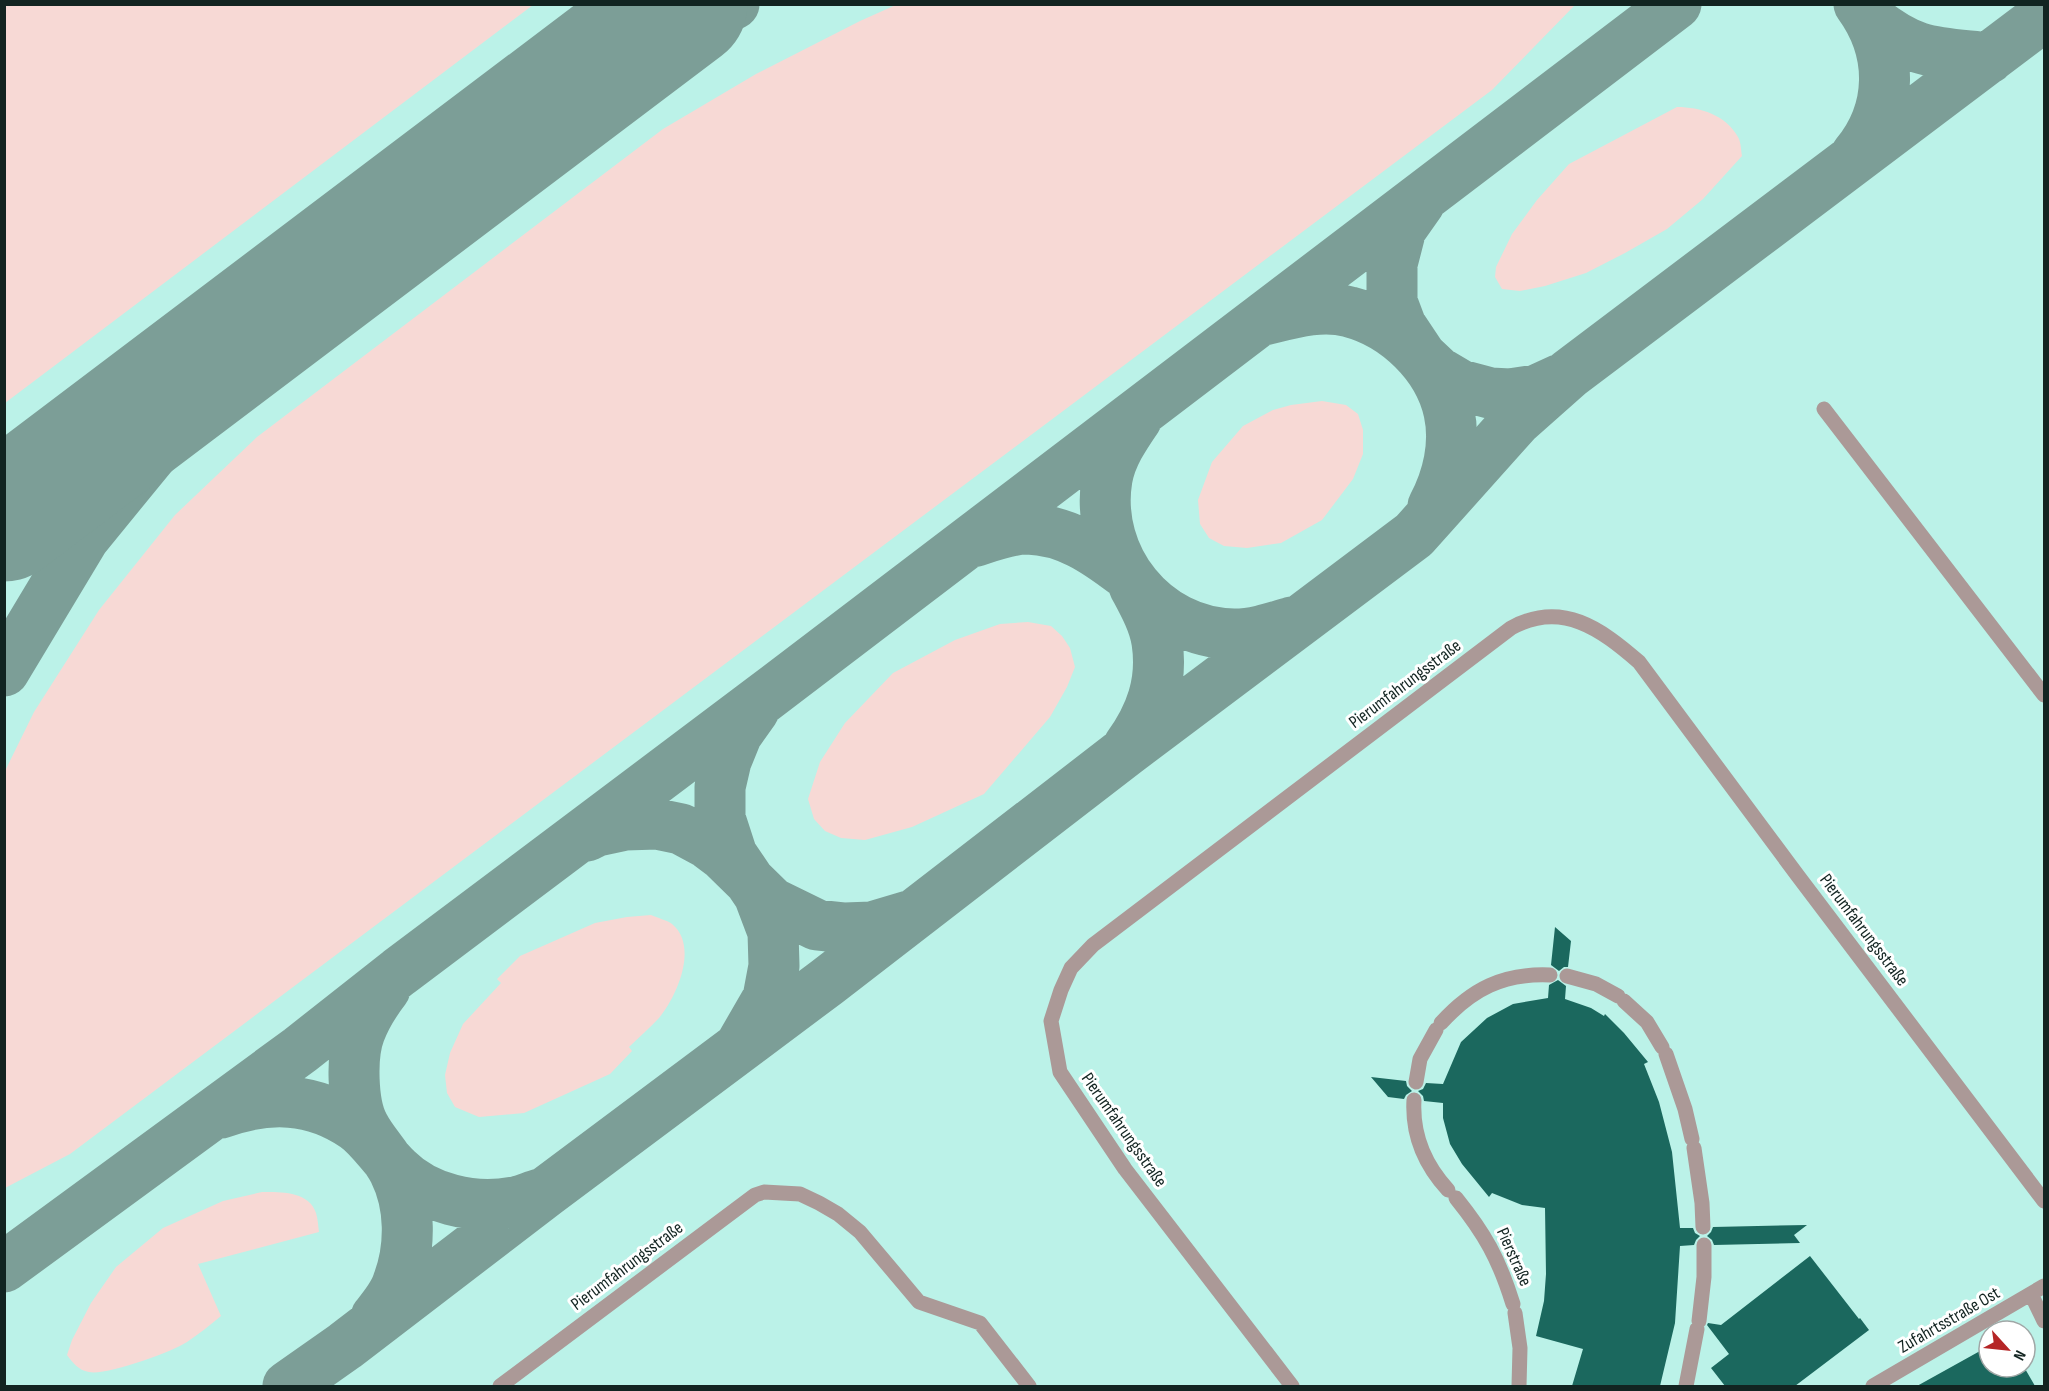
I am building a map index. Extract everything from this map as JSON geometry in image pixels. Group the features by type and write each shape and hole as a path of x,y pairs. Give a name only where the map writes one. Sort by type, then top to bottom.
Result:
{"lane":[{"path":"1824,409 2044,695"},
{"name":"Pierumfahrungsstraße","path":"1292,1386 1125,1169 1060,1072 1051,1022 1061,990 1071,968 1093,945 1511,628 1536,618 1562,617 1592,626 1612,639 1639,662 2044,1201"},
{"path":"1416,1082 1420,1059 1439,1027 1459,1004 1478,991 1505,979 1550,975"},
{"path":"1567,976 1596,984 1621,999 1647,1022 1664,1050 1685,1109 1693,1143 1699,1176 1703,1227"},
{"name":"Pierstraße","path":"1414,1100 1415,1127 1419,1144 1435,1173 1481,1229 1494,1252 1514,1308 1520,1348 1519,1386"},
{"name":"Pierumfahrungsstraße","path":"500,1386 755,1195 764,1192 800,1194 838,1214 860,1232 919,1302 980,1323 1029,1386"},
{"path":"1686,1386 1698,1325 1704,1277 1704,1245"},
{"path":"2038,1290 2044,1321"},
{"name":"Zufahrtsstraße Ost","path":"1873,1386 2038,1290"}],"shaded area":[{"path":"5,4 533,4 533,5 5,403"},
{"path":"898,4 1575,5 1492,90 70,1154 5,1188 5,771 34,712 99,610 175,515 257,437 663,129 756,74"},
{"path":"5,5 2044,5 2044,1386 5,1386"},
{"path":"1677,107 1712,114 1727,123 1740,141 1742,156 1703,199 1667,229 1586,273 1520,291 1502,289 1495,277 1496,267 1512,234 1537,200 1569,164"},
{"path":"1322,401 1346,405 1358,414 1363,430 1363,454 1353,479 1322,520 1281,543 1247,548 1224,546 1209,538 1200,524 1198,500 1212,462 1243,426 1273,410"},
{"path":"1028,622 1051,626 1062,636 1070,648 1075,667 1050,717 984,794 912,827 865,840 841,838 825,831 814,819 808,799 820,762 845,723 893,673 955,640 1000,624"},
{"path":"651,915 672,924 680,933 684,945 682,971 666,1009 656,1022 629,1047 632,1051 610,1074 524,1113 479,1117 455,1107 447,1093 445,1075 450,1053 463,1024 501,983 497,979 520,956 595,923"},
{"path":"262,1192 293,1194 307,1200 316,1213 319,1232 198,1264 221,1316 179,1346 154,1357 97,1372 82,1370 67,1355 91,1303 116,1267 163,1228 223,1201"}],"building":[{"path":"1555,927 1571,941 1568,967 1559,971 1551,965"},
{"path":"1558,980 1566,986 1565,999 1591,1008 1604,1016 1605,1014 1648,1062 1644,1064 1659,1102 1672,1152 1680,1228 1693,1228 1700,1236 1694,1245 1680,1246 1675,1323 1660,1386 1572,1386 1583,1349 1536,1336 1544,1301 1546,1274 1545,1208 1522,1205 1492,1193 1489,1197 1462,1164 1450,1144 1443,1118 1443,1103 1424,1101 1418,1091 1423,1089 1426,1083 1443,1084 1461,1042 1487,1018 1513,1004 1548,998 1549,985"},
{"path":"1371,1077 1406,1081 1412,1091 1404,1099 1388,1097"},
{"path":"1807,1225 1794,1235 1800,1243 1714,1245 1707,1236 1713,1227"},
{"path":"1810,1256 1869,1330 1795,1386 1725,1386 1711,1368 1729,1354 1707,1325 1708,1323 1721,1325"},
{"path":"1977,1353 1977,1379 2031,1379 2035,1386 1917,1386"}],"taxiway":[{"path":"519,129 646,50 734,4"},
{"path":"4,1267 300,1050 399,972 761,700 1676,4"},
{"path":"1856,155 1877,119 1884,81 1879,42 1859,4"},
{"path":"288,1386 345,1346 827,982 1125,752 1414,535 1516,421 1569,374 2044,16"},
{"path":"1870,19 1913,46 1939,53 1989,58"},
{"path":"1420,202 1401,229 1392,264 1392,302 1401,326 1421,356 1438,372 1460,385 1490,393 1510,394 1537,390 1561,379"},
{"path":"4,671 84,538 169,434 372,240"},
{"path":"1264,320 1307,310 1329,309 1350,312 1383,326 1413,349 1436,378 1444,395 1451,424 1449,461 1443,484 1433,506"},
{"path":"1137,418 1112,462 1107,479 1105,508 1110,536 1120,562 1136,585 1155,605 1179,620 1205,630 1241,634 1292,622"},
{"path":"973,542 1014,530 1041,530 1079,543 1124,572"},
{"path":"1128,747 1149,710 1157,684 1158,671 1156,635 1134,586"},
{"path":"742,1043 768,998 774,966 773,932 759,895 732,855 720,818 720,787 726,761 737,734 754,710"},
{"path":"587,836 597,831 625,825 657,824 681,829 723,855 772,903 817,925 845,928 872,927 909,916"},
{"path":"376,1317 396,1287 407,1240 406,1212 400,1184 391,1165 364,1126 355,1093 354,1066 357,1042 368,1015 385,989"},
{"path":"221,1113 239,1107 273,1102 290,1102 323,1109 355,1126 408,1179 436,1195 467,1203 499,1204 540,1194"}],"runway":[{"path":"4,517 683,4"}]}
